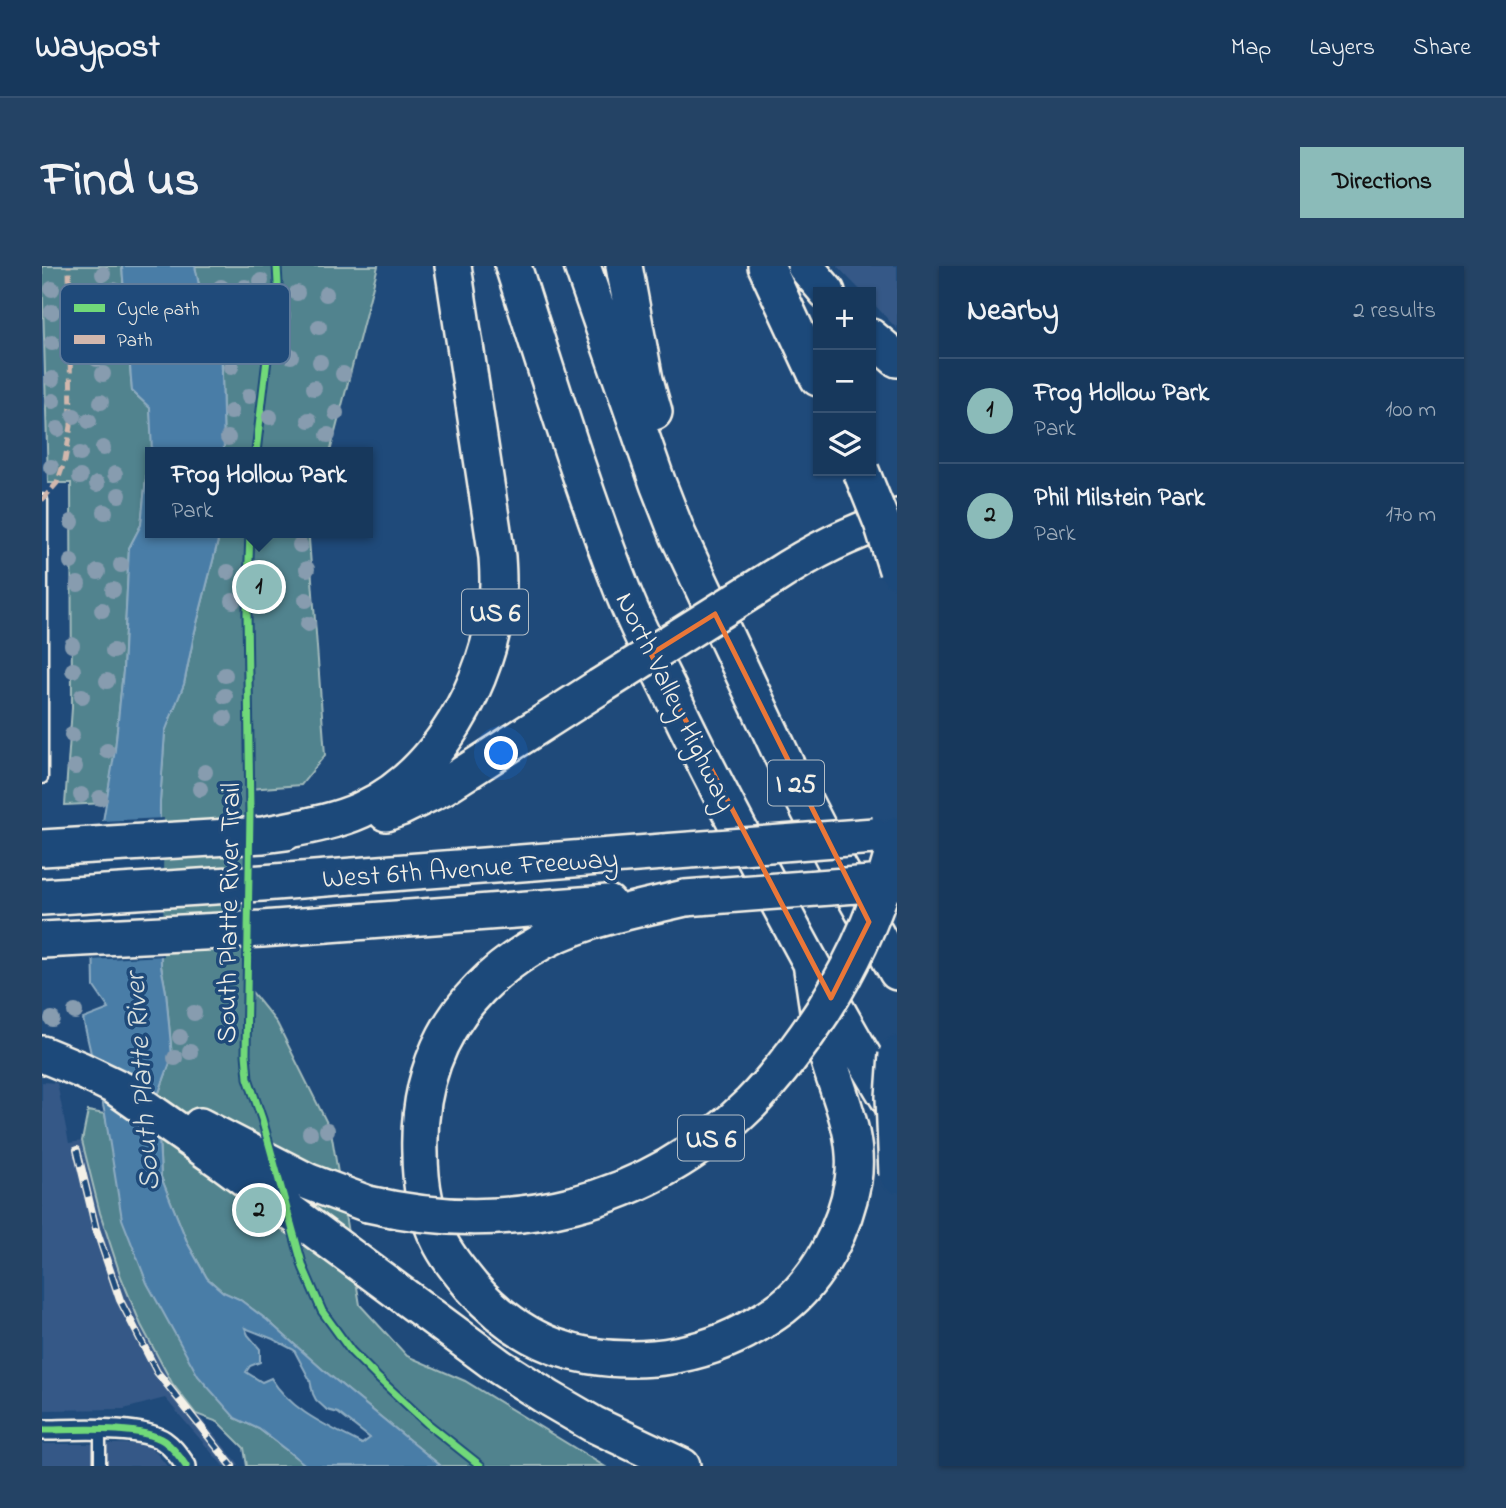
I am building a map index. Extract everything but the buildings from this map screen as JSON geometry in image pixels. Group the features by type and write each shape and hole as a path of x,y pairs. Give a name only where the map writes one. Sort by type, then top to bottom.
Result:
{"highway":[{"name":"US 6","path":"46,848 263,835 328,821 360,810 411,778 449,733 464,705 486,651 498,598 498,557 453,266"},
{"name":"North Valley Highway","path":"513,266 555,402 600,532 643,637 706,769 811,963 897,1112"},
{"name":"I 25","path":"582,266 678,535 790,773 897,972"},
{"path":"624,266 645,380 704,590"},
{"path":"766,266 813,367"},
{"path":"804,266 823,287"},
{"path":"876,341 897,359"},
{"path":"863,476 897,570"},
{"path":"263,835 345,824 400,808 443,787 818,549 897,517"},
{"name":"US 6","path":"46,1056 226,1138 309,1182 368,1204 433,1216 472,1218 545,1212 581,1203 630,1185 685,1156 737,1116 766,1087 816,1022 854,956 882,888 889,835"},
{"name":"West 6th Avenue Freeway","path":"44,896 262,883 889,835"},
{"name":"West 6th Avenue Freeway","path":"45,940 262,929 897,882"},
{"path":"685,898 606,917 552,937 529,950 491,979 462,1010 450,1026 432,1063 422,1100 419,1141 422,1184 432,1225 449,1257 480,1296 512,1323 545,1343 602,1359 636,1360 697,1351 731,1339 784,1306 822,1264 847,1207 853,1178 853,1149 849,1125 823,1041 811,963"},
{"path":"897,1054 894,1097 897,1175"},
{"path":"117,1088 224,1163 500,1367 593,1424 682,1466"}],"street":[{"path":"42,1430 131,1431 150,1434 177,1453 187,1466"}],"lane":[{"path":"42,500 42,778"},
{"path":"100,1430 100,1466"}],"highlighted area":[{"path":"715,614 869,922 831,998 651,654"}],"shaded area":[{"path":"837,266 897,266 897,329 876,306 876,287 857,287"},
{"path":"42,1082 57,1083 69,1143 82,1141 100,1213 172,1383 240,1466 223,1466 165,1398 124,1409 42,1410"},
{"path":"42,1444 149,1444 167,1466 42,1466"}],"green space":[{"path":"42,266 122,266 123,284 60,284 60,364 130,364 132,391 150,408 153,447 145,447 141,525 129,548 123,671 107,803 65,805 72,708 71,483 48,483"},
{"path":"195,266 378,266 331,447 224,447 222,364 290,364 290,284 199,284"},
{"path":"219,538 309,538 325,755 301,785 249,789 244,982 277,1023 331,1131 360,1305 407,1356 465,1381 604,1466 441,1466 322,1369 267,1320 239,1299 223,1292 207,1278 188,1244 161,1177 157,1098 172,1057 161,966 159,874 165,731 184,684"},
{"path":"88,1111 105,1114 112,1152 235,1418 259,1429 307,1466 247,1466 244,1448 218,1422 196,1414 172,1383 141,1325 121,1277 100,1213 82,1141"}],"water":[{"path":"122,266 195,266 199,284 123,284"},
{"path":"130,364 222,364 224,447 152,447 150,408 132,391"},
{"name":"South Platte River","path":"145,488 145,538 219,538 184,684 165,732 159,874 161,966 172,1057 157,1098 161,1177 188,1244 207,1278 223,1292 239,1299 267,1320 322,1369 441,1466 307,1466 259,1429 235,1418 198,1376 147,1283 122,1219 105,1114 83,1019 109,1009 94,987 92,886 115,750 123,671 129,548 141,525","holes":["245,1328 294,1350 310,1380 316,1400 370,1438 362,1444 336,1431 300,1409 271,1378 262,1382 246,1372 250,1366 260,1362 260,1349"]}],"pier":[{"path":"164,818 164,956 90,960 88,886 100,821"}],"railway":[{"path":"77,1150 96,1229 120,1300 157,1372 232,1466"}],"marked path":[{"path":"69,266 69,284"},
{"path":"42,500 57,483 65,460 71,426 70,364"}],"cycle path":[{"path":"277,266 278,284"},
{"path":"257,447 266,364"},
{"name":"South Platte River Trail","path":"250,538 247,612 250,812 246,1054 248,1078 303,1267 322,1311 351,1351 377,1377 428,1424 481,1466"},
{"path":"42,1430 123,1430 153,1436 170,1446 186,1466"}],"place":[{"name":"Frog Hollow Park","path":"259,587"},
{"name":"Phil Milstein Park","path":"259,1210"}]}
